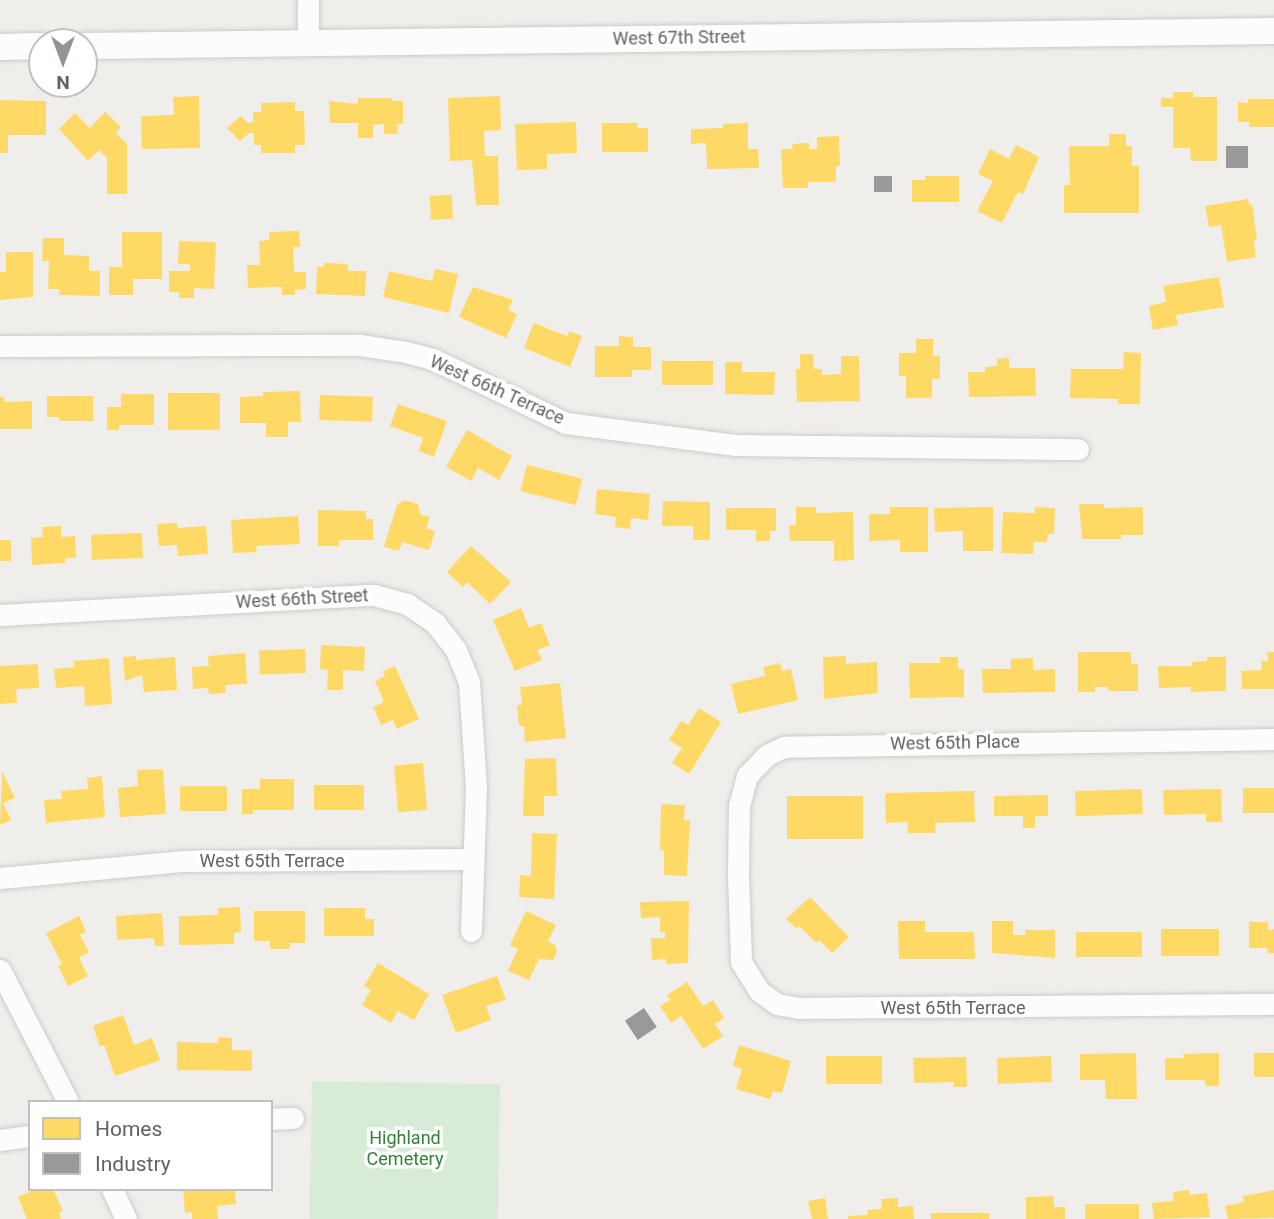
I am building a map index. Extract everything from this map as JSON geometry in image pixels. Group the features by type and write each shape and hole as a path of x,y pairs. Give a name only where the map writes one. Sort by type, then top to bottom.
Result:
{"street":[{"path":"308,0 308,43"},
{"name":"West 67th Street","path":"98,46 1274,31"},
{"path":"0,47 28,46"},
{"name":"West 66th Terrace","path":"0,346 360,345 406,352 435,360 566,423 734,445 1078,449"},
{"name":"West 66th Street","path":"0,615 347,595 374,595 407,604 435,623 446,636 464,666 469,682 476,788 473,859"},
{"name":"West 65th Place","path":"738,875 739,805 747,776 767,755 784,747 1274,739"},
{"path":"471,931 473,859"},
{"name":"West 65th Terrace","path":"0,878 184,861 473,859"},
{"name":"West 65th Terrace","path":"738,875 741,962 759,991 777,1003 799,1009 1274,1004"},
{"path":"0,970 67,1100"},
{"path":"273,1119 293,1118"},
{"path":"0,1140 28,1136"},
{"path":"113,1191 126,1219"}],"green space":[{"name":"Highland Cemetery","path":"312,1081 500,1084 498,1219 310,1219"}],"building: Homes":[{"path":"1173,92 1193,92 1193,97 1217,97 1217,161 1191,161 1190,148 1173,148 1173,107 1161,107 1161,98 1173,98"},
{"path":"199,96 200,148 142,149 141,116 174,115 173,97"},
{"path":"500,96 501,130 484,131 485,156 498,156 499,205 476,205 472,160 450,161 448,98"},
{"path":"358,98 392,98 392,101 403,101 403,124 397,124 398,134 384,134 384,124 373,125 373,138 358,138 358,123 330,123 329,101 358,104"},
{"path":"1248,99 1274,99 1274,127 1249,127 1249,122 1238,122 1238,102 1248,103"},
{"path":"0,100 46,101 46,135 8,135 8,153 0,153"},
{"path":"295,102 295,111 304,111 305,145 295,145 295,153 261,153 261,145 254,145 254,133 249,133 240,141 227,128 241,116 248,123 253,122 253,112 261,112 261,103"},
{"path":"105,112 121,127 116,133 127,144 127,194 107,194 107,158 99,150 88,161 59,129 75,113 90,128"},
{"path":"576,122 577,153 547,154 547,169 517,170 515,124"},
{"path":"602,123 637,123 637,128 648,128 648,152 602,152"},
{"path":"748,123 748,149 758,149 759,168 707,169 706,143 691,144 691,129 723,128 723,124"},
{"path":"1109,134 1126,134 1126,146 1132,146 1132,166 1139,166 1139,213 1064,213 1064,185 1070,185 1069,146 1109,146"},
{"path":"839,136 840,166 836,166 836,182 808,182 808,188 783,188 781,149 793,149 792,144 809,143 809,149 817,149 817,137"},
{"path":"1016,145 1039,157 1023,194 1018,192 1002,223 977,211 993,181 978,174 990,149 1009,159"},
{"path":"925,176 959,176 959,202 912,202 912,180 925,180"},
{"path":"452,195 453,219 431,220 430,196"},
{"path":"1248,199 1249,205 1252,204 1257,239 1254,240 1256,257 1227,262 1221,225 1209,227 1205,206"},
{"path":"299,231 300,247 293,247 294,272 306,272 306,289 295,290 295,295 282,295 282,287 248,288 247,265 260,265 259,241 269,240 269,232"},
{"path":"122,232 162,232 162,279 133,279 133,295 109,295 109,267 122,267"},
{"path":"43,238 64,238 64,255 89,256 89,271 100,271 100,296 59,295 59,289 48,289 49,261 42,261"},
{"path":"179,241 216,242 214,289 194,288 194,298 179,298 179,292 169,292 169,271 190,271 190,264 178,264"},
{"path":"6,252 33,252 33,297 0,300 0,272 6,272"},
{"path":"324,263 348,264 348,271 366,271 365,296 316,294 317,267 324,267"},
{"path":"435,269 458,274 449,313 383,297 389,271 432,281"},
{"path":"1219,277 1224,307 1176,315 1178,325 1153,330 1149,306 1166,302 1163,286"},
{"path":"473,287 513,300 508,310 517,314 506,338 459,317"},
{"path":"534,323 567,336 569,331 582,336 570,367 524,348"},
{"path":"619,336 633,337 633,347 651,347 651,370 632,370 632,377 595,377 595,346 619,346"},
{"path":"916,339 933,339 933,356 940,356 940,379 932,379 932,398 906,398 906,376 899,376 899,353 916,353"},
{"path":"1124,352 1141,353 1140,404 1118,404 1118,399 1070,398 1071,369 1123,369"},
{"path":"800,354 813,354 814,369 822,369 822,375 841,374 841,356 859,356 860,401 797,402 796,369 800,369"},
{"path":"1009,358 1009,368 1035,368 1036,396 969,397 968,372 985,372 985,367 997,366 997,359"},
{"path":"662,361 713,361 713,385 662,385"},
{"path":"725,362 742,362 742,372 775,372 774,395 725,394"},
{"path":"300,391 301,422 288,422 288,437 266,437 266,423 240,423 240,397 263,396 263,392"},
{"path":"168,393 220,393 220,430 168,430"},
{"path":"121,394 154,394 154,425 119,425 119,430 107,430 107,407 121,407"},
{"path":"320,395 373,397 372,422 319,420"},
{"path":"47,396 93,396 93,421 59,421 59,417 47,417"},
{"path":"0,397 4,397 5,402 32,401 32,429 0,429"},
{"path":"398,404 447,421 434,457 419,451 423,438 390,426"},
{"path":"467,430 512,456 499,480 478,468 471,481 446,467"},
{"path":"527,465 582,479 576,505 520,491"},
{"path":"597,489 650,494 648,520 631,518 630,529 615,527 616,517 595,514"},
{"path":"404,500 418,504 421,515 430,517 426,528 435,531 429,550 402,542 399,551 384,547 397,505"},
{"path":"663,501 710,502 710,540 693,540 693,526 662,526"},
{"path":"1079,504 1104,504 1104,508 1143,507 1143,535 1121,535 1121,539 1082,539"},
{"path":"796,507 816,507 816,513 853,512 854,560 834,561 834,541 790,541 789,525 796,525"},
{"path":"890,507 928,507 928,552 900,552 900,540 869,541 869,514 890,514"},
{"path":"993,507 993,551 963,551 963,531 935,532 934,508"},
{"path":"1035,507 1055,508 1054,534 1048,534 1047,542 1034,542 1033,554 1001,553 1003,512 1035,513"},
{"path":"726,508 776,508 776,531 770,531 770,541 756,541 756,530 726,530"},
{"path":"318,510 366,511 366,519 373,519 373,540 339,540 339,546 318,546"},
{"path":"298,516 300,544 256,546 257,552 233,553 231,520"},
{"path":"177,523 177,528 206,526 208,554 178,556 177,545 159,546 157,524"},
{"path":"61,526 61,537 75,536 76,558 65,558 65,563 32,565 31,538 43,537 42,527"},
{"path":"142,533 143,558 92,560 91,535"},
{"path":"0,540 11,540 11,561 0,561"},
{"path":"471,546 511,582 490,604 467,582 463,587 447,572"},
{"path":"521,608 529,628 541,623 550,645 537,650 542,660 515,671 493,620"},
{"path":"321,645 365,647 364,671 343,670 343,690 327,690 328,670 320,669"},
{"path":"305,649 306,673 260,675 259,651"},
{"path":"1078,652 1131,652 1131,664 1138,664 1138,691 1108,691 1108,687 1095,687 1095,692 1078,692"},
{"path":"1267,652 1274,652 1274,689 1242,689 1241,671 1262,670 1261,661 1268,661"},
{"path":"245,653 247,684 225,685 226,693 209,694 208,688 193,689 192,667 209,666 208,656"},
{"path":"136,656 136,660 175,657 177,690 144,692 142,675 125,681 123,657"},
{"path":"846,656 846,664 877,662 878,693 824,699 823,657"},
{"path":"940,657 958,657 958,669 964,669 964,697 910,698 909,663 940,663"},
{"path":"1207,657 1226,657 1226,691 1191,692 1191,687 1159,688 1158,666 1192,666 1192,662 1207,661"},
{"path":"109,658 112,704 85,706 84,686 56,688 54,669 74,667 74,661"},
{"path":"1033,658 1033,670 1055,669 1055,692 983,693 982,669 1011,669 1011,659"},
{"path":"780,663 782,671 791,669 798,700 738,714 731,684 765,676 763,667"},
{"path":"38,664 39,688 16,689 17,703 0,704 0,666"},
{"path":"395,666 419,719 397,729 393,720 381,725 373,707 384,702 375,681 385,676 383,671"},
{"path":"560,683 566,738 525,742 524,726 519,726 517,705 522,705 520,687"},
{"path":"699,708 721,722 689,774 672,763 682,748 669,740 681,721 688,725"},
{"path":"556,758 557,796 544,796 544,816 523,816 525,759"},
{"path":"423,763 427,810 398,812 394,766"},
{"path":"163,769 166,814 120,817 118,788 138,786 137,770"},
{"path":"2,771 15,798 3,803 11,820 0,825"},
{"path":"102,776 105,817 46,823 44,800 62,799 61,791 88,789 87,778"},
{"path":"260,779 294,779 294,810 253,810 253,814 242,814 242,789 260,789"},
{"path":"314,785 364,785 364,810 314,810"},
{"path":"180,786 227,786 227,811 180,811"},
{"path":"1243,788 1274,788 1274,813 1243,813"},
{"path":"1142,789 1143,814 1076,816 1075,791"},
{"path":"1221,789 1222,822 1206,822 1206,814 1164,815 1163,790"},
{"path":"974,791 975,822 935,823 936,833 908,833 907,822 886,823 885,793"},
{"path":"1048,795 1048,816 1035,816 1035,828 1023,828 1023,816 994,816 994,796"},
{"path":"787,796 863,796 863,839 787,839"},
{"path":"661,804 685,805 684,820 690,820 687,876 664,875 664,850 660,850"},
{"path":"532,833 557,834 554,899 519,897 520,875 531,876"},
{"path":"810,897 849,937 832,953 819,940 816,943 799,926 797,929 786,919"},
{"path":"689,901 688,963 666,964 666,959 652,960 651,938 665,938 665,932 660,932 660,917 641,918 640,902"},
{"path":"240,907 241,932 234,933 234,944 179,945 179,916 218,915 218,908"},
{"path":"324,908 365,908 365,919 374,919 374,936 324,936"},
{"path":"254,911 305,911 305,943 290,943 290,949 270,949 270,941 254,941"},
{"path":"526,911 556,925 548,941 555,945 557,952 553,960 539,959 529,980 508,971 518,949 510,945"},
{"path":"162,913 164,946 155,946 154,938 117,940 116,916"},
{"path":"79,916 86,932 80,935 89,952 79,958 88,976 68,986 58,966 62,964 46,933"},
{"path":"898,921 925,921 925,932 974,932 975,959 899,959"},
{"path":"992,921 1013,921 1013,935 1025,935 1025,930 1055,930 1055,958 992,953"},
{"path":"1249,922 1268,922 1268,930 1274,929 1274,953 1268,953 1267,948 1249,948"},
{"path":"1161,929 1219,929 1219,956 1161,956"},
{"path":"1076,932 1142,932 1142,957 1076,957"},
{"path":"378,963 429,994 414,1020 398,1011 391,1023 362,1005 371,990 364,986"},
{"path":"497,976 506,1000 486,1006 491,1020 456,1033 442,995"},
{"path":"687,982 703,1006 713,1000 724,1018 715,1024 723,1036 703,1049 681,1016 671,1023 660,1006 670,1000 667,995"},
{"path":"123,1015 134,1045 152,1038 160,1060 115,1076 104,1045 100,1047 93,1026"},
{"path":"218,1037 232,1038 232,1050 252,1050 252,1071 177,1070 177,1042 218,1043"},
{"path":"739,1045 791,1061 782,1093 773,1091 770,1099 736,1089 742,1069 733,1066"},
{"path":"1136,1053 1137,1099 1106,1099 1105,1080 1080,1080 1080,1054"},
{"path":"1219,1053 1219,1086 1206,1086 1205,1080 1165,1080 1165,1058 1184,1058 1183,1054"},
{"path":"1254,1053 1274,1053 1274,1077 1254,1077"},
{"path":"826,1056 882,1056 882,1084 826,1084"},
{"path":"1051,1056 1052,1082 998,1084 997,1058"},
{"path":"966,1057 967,1087 954,1087 954,1082 914,1083 913,1058"},
{"path":"1189,1190 1190,1195 1207,1193 1210,1217 1154,1219 1152,1203 1174,1201 1173,1192"},
{"path":"1274,1190 1274,1218 1228,1219 1225,1206 1244,1202 1243,1196"},
{"path":"31,1191 54,1191 63,1211 59,1213 61,1219 27,1219 18,1197"},
{"path":"183,1191 235,1191 236,1204 217,1206 218,1219 192,1219 192,1212 185,1213"},
{"path":"1054,1196 1054,1207 1065,1207 1065,1219 1026,1219 1026,1197"},
{"path":"825,1198 828,1219 812,1219 808,1201"},
{"path":"898,1198 898,1207 913,1206 914,1219 848,1219 848,1216 868,1215 867,1210 882,1209 881,1199"},
{"path":"1085,1204 1139,1204 1139,1219 1085,1219"},
{"path":"931,1213 989,1213 989,1219 931,1219"}],"building: Industry":[{"path":"1226,146 1248,146 1248,168 1226,168"},
{"path":"874,176 892,176 892,192 874,192"},
{"path":"644,1008 657,1027 638,1040 625,1021"}]}
